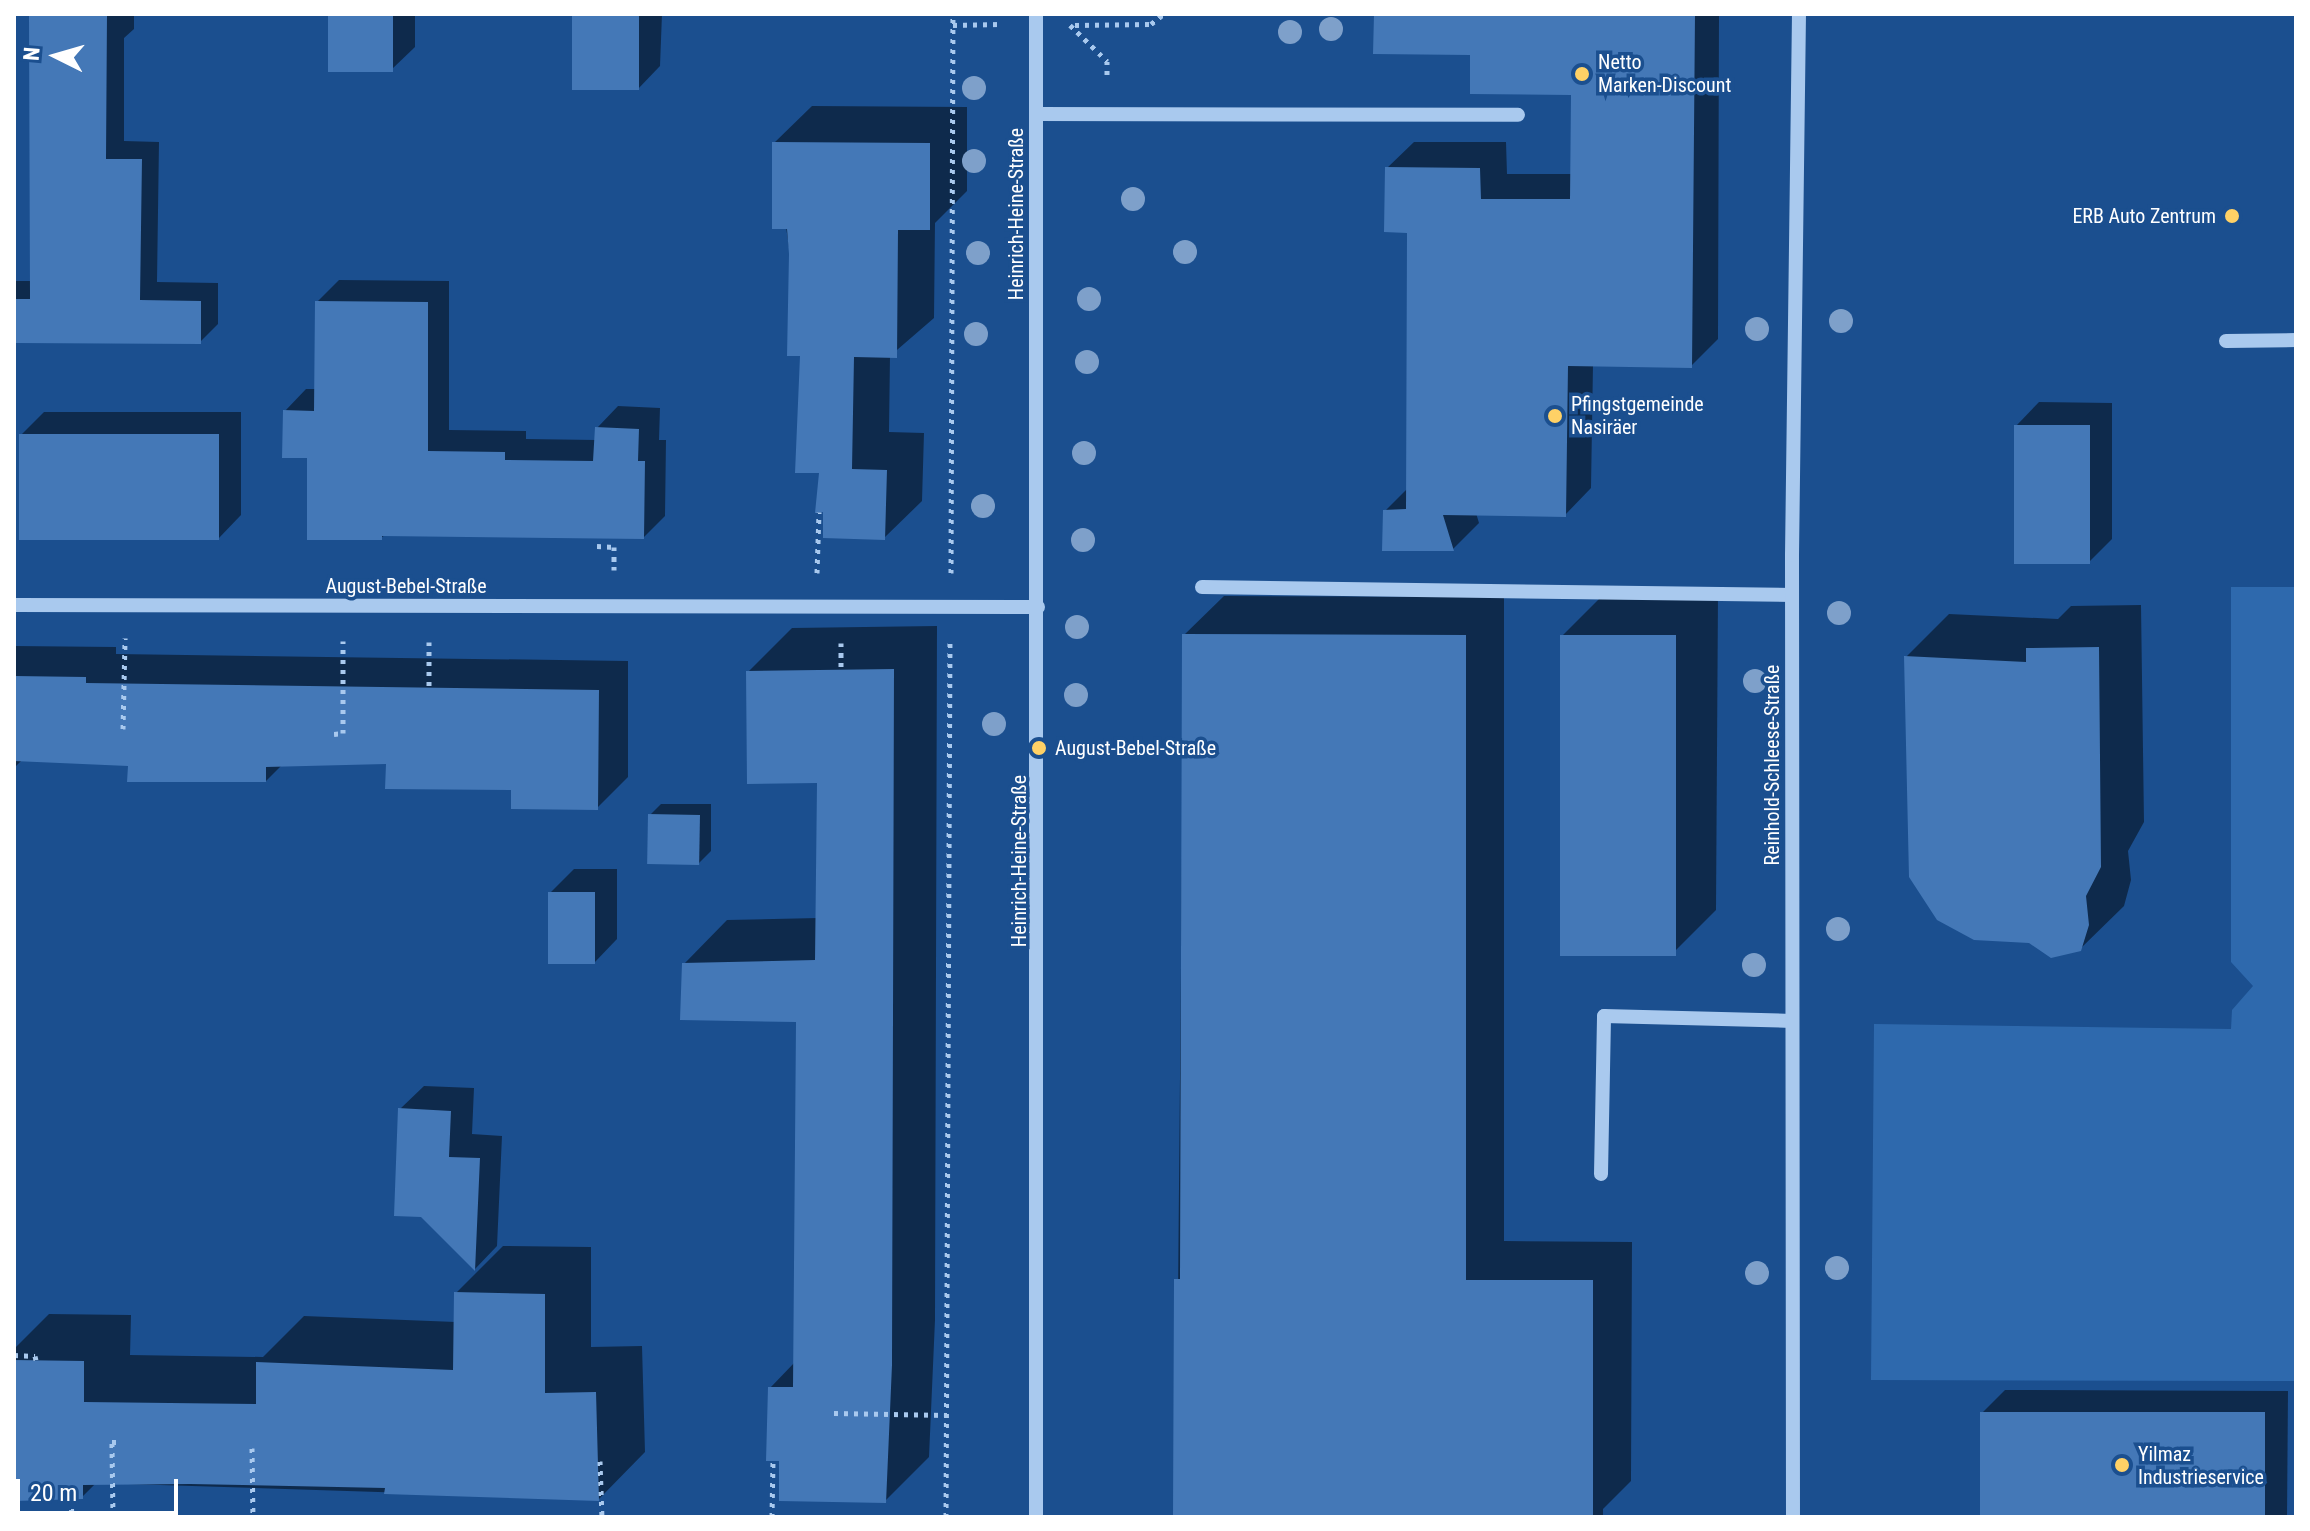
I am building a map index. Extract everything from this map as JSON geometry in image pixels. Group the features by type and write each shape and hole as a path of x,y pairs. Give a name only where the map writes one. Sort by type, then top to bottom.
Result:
{"street":[{"name":"Heinrich-Heine-Straße","path":"1036,14 1036,1517"},
{"name":"Reinhold-Schleese-Straße","path":"1793,1517 1792,595 1799,14"},
{"path":"1036,114 1518,115"},
{"path":"2226,341 2296,340"},
{"path":"1202,587 1792,595"},
{"name":"August-Bebel-Straße","path":"14,605 1038,607"},
{"path":"1601,1174 1604,1016 1792,1021"}],"path":[{"path":"946,1517 953,14"},
{"path":"1074,25 1151,24 1164,14"},
{"path":"817,582 819,512"},
{"path":"597,546 614,547 614,583"},
{"path":"123,729 125,636"},
{"path":"334,734 343,733 343,636"},
{"path":"429,637 429,687"},
{"path":"841,638 841,670"},
{"path":"14,1355 35,1356 36,1360"},
{"path":"834,1413 947,1415"},
{"path":"113,1517 112,1442 121,1442"},
{"path":"252,1448 253,1517"},
{"path":"600,1461 602,1517"},
{"path":"772,1517 773,1461"},
{"path":"71,1499 72,1517"}],"shaded area":[{"path":"2231,587 2296,587 2296,1381 1871,1380 1874,1024 2231,1029 2232,1010 2253,986 2231,962"}],"building":[{"path":"29,14 107,14 106,159 142,159 140,300 201,301 201,344 14,343 14,299 30,299"},
{"path":"328,14 393,14 393,72 328,72"},
{"path":"572,14 639,14 639,90 572,90"},
{"name":"Pfingstgemeinde Nasiräer","path":"1374,14 1695,14 1692,368 1568,366 1566,517 1443,515 1454,551 1382,551 1383,510 1406,509 1407,233 1384,232 1385,167 1480,168 1481,199 1570,199 1571,95 1470,94 1470,55 1373,54"},
{"path":"772,142 930,143 930,230 898,230 897,358 854,357 852,469 887,470 885,540 823,538 823,512 815,513 819,473 795,473 800,356 787,356 789,254 787,229 772,229"},
{"path":"315,301 428,302 428,451 505,452 505,460 593,461 595,427 639,429 638,461 645,461 644,539 382,536 382,540 307,540 307,458 282,458 283,410 314,411"},
{"path":"2014,425 2090,425 2090,564 2014,564"},
{"path":"19,434 219,434 219,540 19,540"},
{"path":"1182,634 1466,635 1466,1280 1593,1280 1593,1517 1173,1517 1174,1279 1180,1279"},
{"path":"1560,635 1676,635 1676,956 1560,956"},
{"path":"2099,647 2101,867 2086,896 2089,925 2081,951 2051,958 2029,943 1974,940 1937,920 1909,877 1904,656 2026,662 2026,648"},
{"path":"894,669 892,1365 886,1503 779,1501 779,1461 766,1461 768,1387 793,1387 796,1022 680,1020 682,963 815,960 817,783 747,784 746,671"},
{"path":"14,676 86,677 86,683 599,690 598,810 511,809 511,790 385,789 386,764 266,767 266,782 127,782 128,766 14,761"},
{"path":"648,814 700,815 699,865 647,864"},
{"path":"548,892 595,892 595,964 548,964"},
{"path":"398,1108 451,1111 449,1157 480,1158 475,1271 421,1217 394,1216"},
{"path":"454,1292 545,1294 545,1393 596,1392 599,1501 384,1494 385,1488 190,1484 83,1485 83,1499 14,1501 14,1360 84,1361 84,1402 256,1404 256,1362 453,1370"},
{"name":"Yilmaz Industrieservice","path":"1980,1412 2265,1412 2265,1517 1980,1517"}],"place":[{"name":"Netto Marken-Discount","path":"1582,74"},
{"name":"ERB Auto Zentrum","path":"2232,216"},
{"name":"Pfingstgemeinde Nasiräer","path":"1555,416"},
{"name":"August-Bebel-Straße","path":"1039,748"},
{"name":"Yilmaz Industrieservice","path":"2122,1465"}]}
